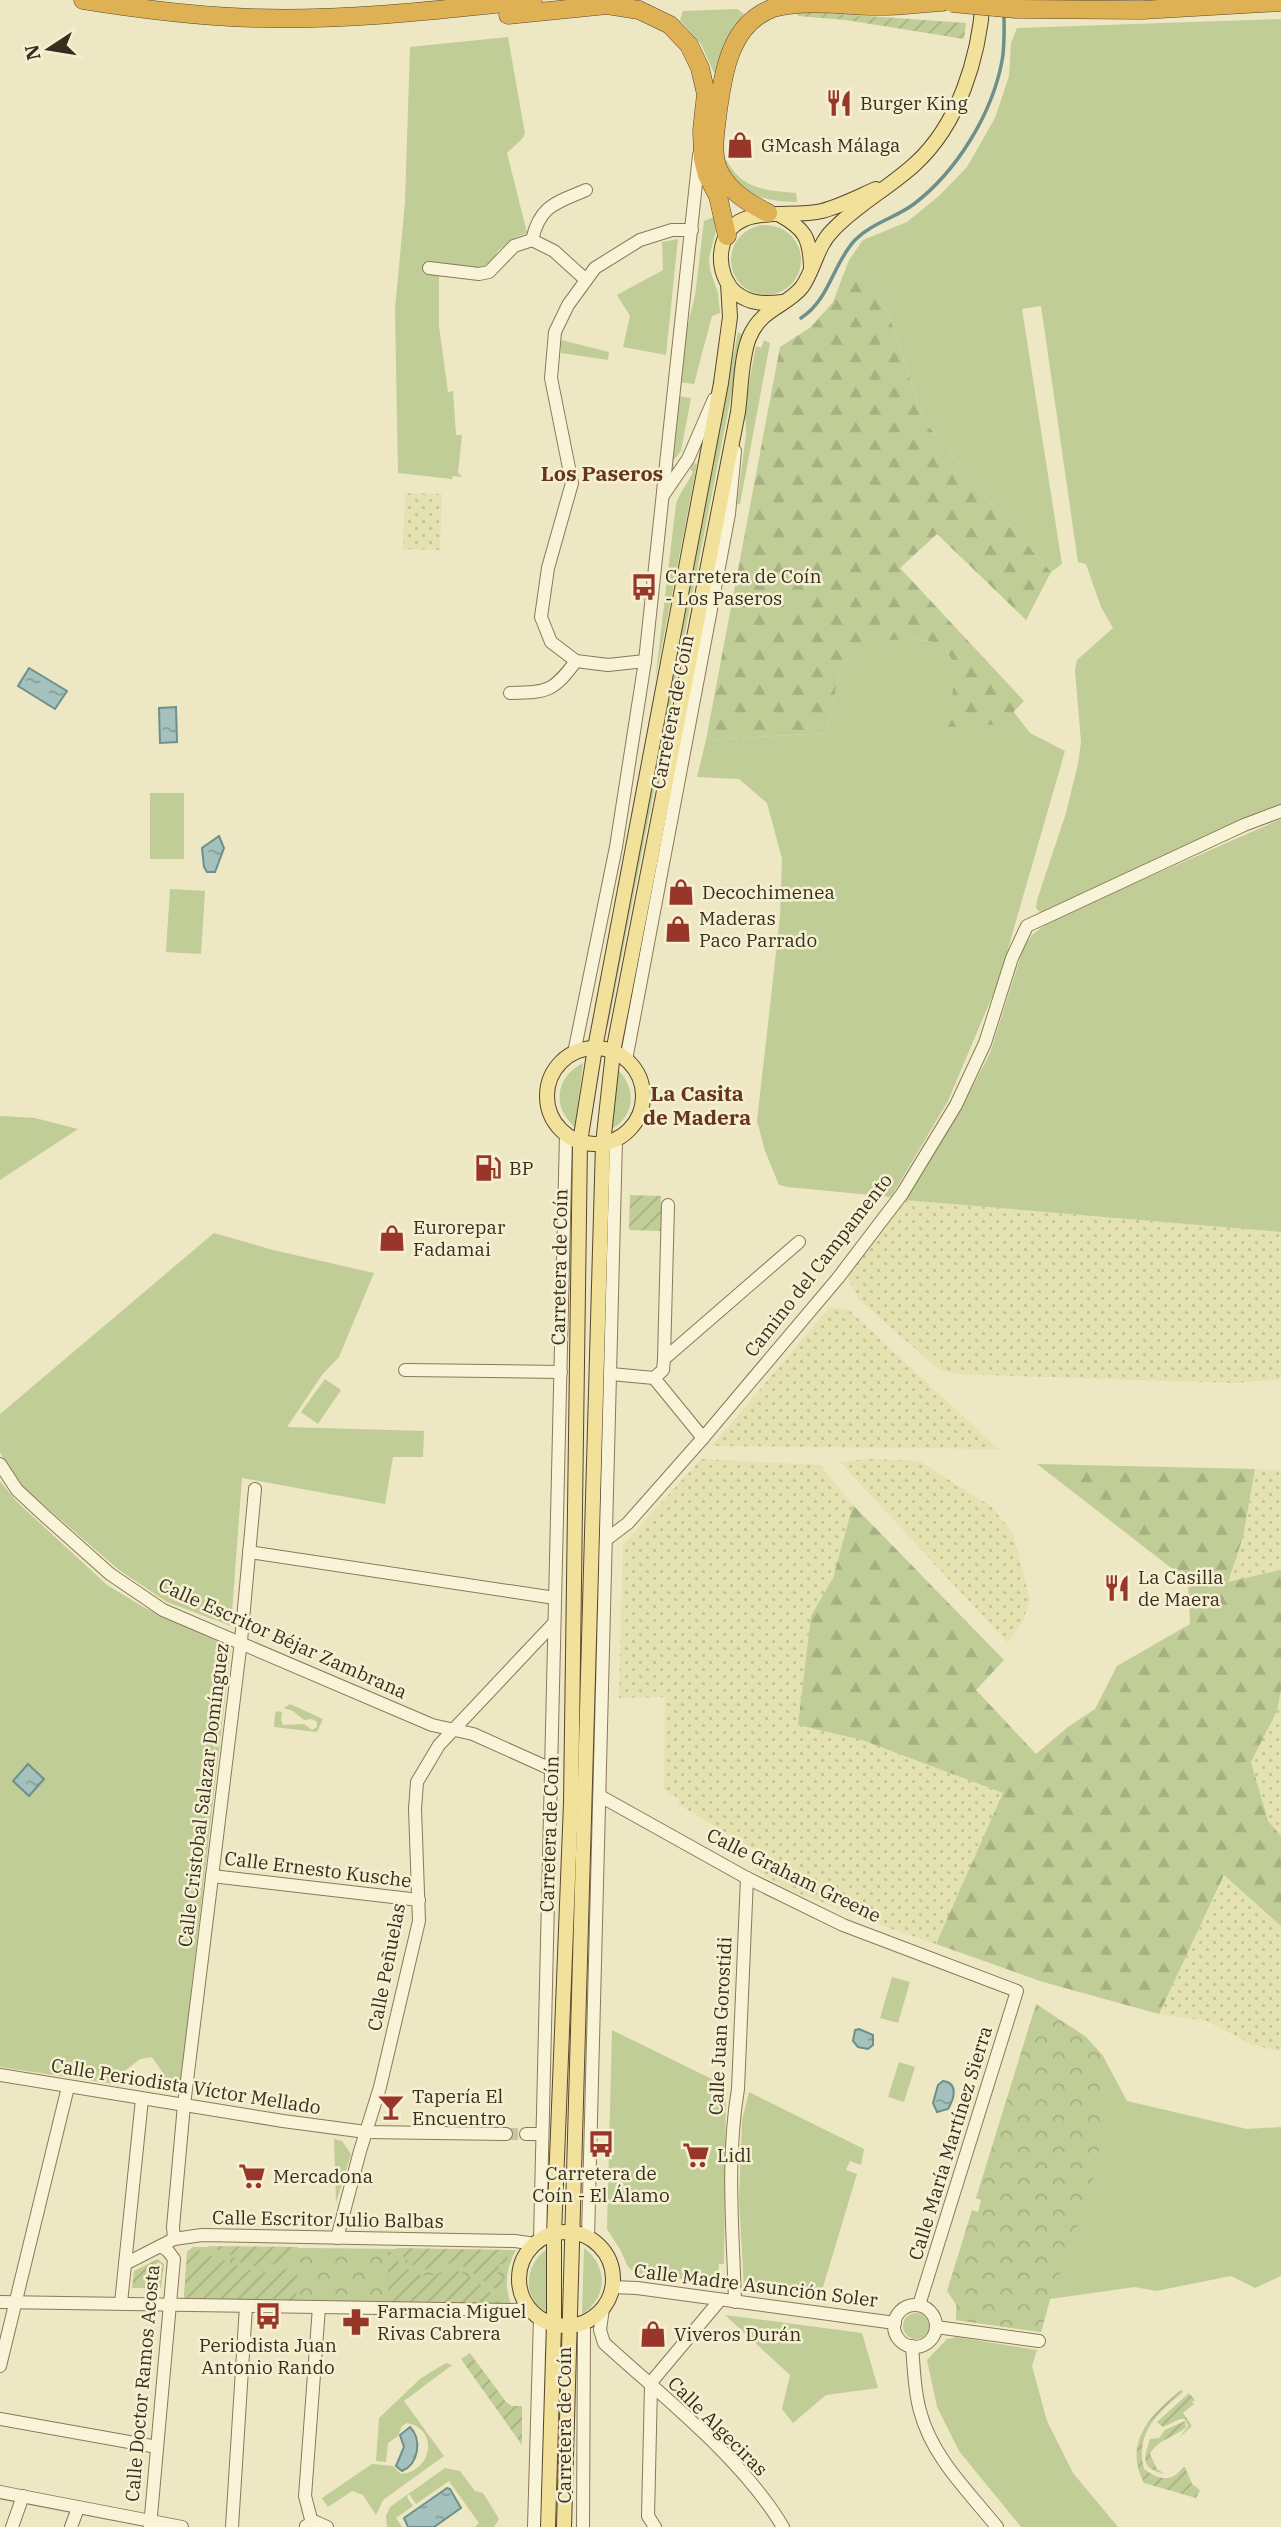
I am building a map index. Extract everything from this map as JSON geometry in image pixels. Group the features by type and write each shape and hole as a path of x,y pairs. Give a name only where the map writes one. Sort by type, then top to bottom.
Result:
{"highway":[{"path":"83,0 182,14 253,18 382,15 533,0"},
{"path":"774,214 742,198 727,184 719,172 714,138 725,67 742,31 756,17 770,9 787,4 877,7 941,1 1016,9 1142,10 1281,2"},
{"path":"453,8 492,16 607,5 639,10 670,26 689,45 701,68 705,94 703,159 707,175 718,196 727,236"}],"main road":[{"path":"564,2527 577,2324 572,2232 613,1052 738,412 748,340 764,315 800,288 829,233 916,163 948,123 969,75 981,33 983,0"},
{"path":"782,302 764,304 748,300 728,283 721,265 721,254 727,236 739,222 754,214 817,212 833,208 893,181"},
{"path":"774,214 797,225 807,239 811,268"},
{"name":"Carretera de Coín","path":"548,2527 541,2317 554,2234 571,1803 580,1142 595,1048 722,383 730,317 728,283"},
{"path":"595,1048 613,1052 626,1060 636,1072 642,1087 643,1102 638,1118 629,1130 610,1142 580,1142 566,1135 551,1114 547,1096 551,1079 560,1064 574,1053 595,1048"},
{"path":"572,2232 600,2246 608,2258 612,2272 612,2287 603,2308 577,2324 541,2317 522,2294 520,2270 524,2259 537,2242 554,2234 572,2232"}],"street":[{"name":"Carretera de Coín","path":"574,1053 615,847 645,661 702,130"},
{"path":"532,240 536,225 547,206 586,190"},
{"path":"645,661 608,665 576,661 551,642 541,617 548,568 572,483 551,378 555,332 568,305 595,268 640,240 672,230 692,230"},
{"path":"429,268 479,274 489,272 514,246 532,240 554,251 586,280"},
{"name":"Carretera de Coín","path":"663,496 688,459 722,383"},
{"name":"Carretera de Coín","path":"626,1060 729,514 738,412"},
{"path":"510,693 543,692 561,681 576,661"},
{"name":"Camino del Campamento","path":"607,1539 628,1523 703,1438 838,1278 902,1194 956,1105 985,1043 1013,958 1027,926 1244,825 1281,811"},
{"name":"Carretera de Coín","path":"537,2242 542,2134 566,1135"},
{"path":"588,2238 611,1374 610,1142"},
{"path":"654,1378 663,1370 664,1359 668,1205"},
{"path":"664,1359 799,1242"},
{"path":"405,1370 561,1372"},
{"path":"611,1374 654,1378 703,1438"},
{"name":"Calle Escritor Béjar Zambrana","path":"0,1464 17,1490 110,1574 163,1610 432,1725 472,1734 551,1769"},
{"name":"Calle Cristobal Salazar Domínguez","path":"184,2105 241,1642 255,1489"},
{"path":"249,1552 555,1598"},
{"name":"Calle Peñuelas","path":"337,2238 380,2087 419,1921 415,1809 418,1782 430,1756 554,1623"},
{"name":"Calle Graham Greene","path":"600,1796 747,1878 843,1925 1017,1991"},
{"name":"Calle Ernesto Kusche","path":"212,1876 419,1900"},
{"name":"Calle Juan Gorostidi","path":"735,2302 730,2203 747,1878"},
{"name":"Calle María Martínez Sierra","path":"919,2305 1017,1991"},
{"name":"Calle Periodista Víctor Mellado","path":"0,2075 366,2132 506,2134"},
{"path":"0,2366 68,2087"},
{"path":"121,2303 142,2099"},
{"name":"Calle Doctor Ramos Acosta","path":"174,2239 184,2105"},
{"path":"526,2134 542,2134"},
{"name":"Calle Escritor Julio Balbas","path":"125,2264 174,2239 201,2235 537,2242"},
{"name":"Calle Doctor Ramos Acosta","path":"150,2524 174,2259 160,2246"},
{"name":"Calle Madre Asunción Soler","path":"612,2287 895,2323"},
{"path":"651,2386 653,2380 720,2300"},
{"path":"0,2302 512,2311 541,2317"},
{"path":"919,2305 929,2311 936,2327 930,2340 919,2346 912,2346 897,2335 895,2323 906,2307 919,2305"},
{"path":"232,2527 246,2306"},
{"path":"319,2308 305,2496 308,2525 321,2522 327,2527"},
{"name":"Calle Algeciras","path":"603,2308 600,2330 604,2343 721,2451 749,2482 783,2527"},
{"name":"Carretera de Coín","path":"534,2527 541,2317"},
{"name":"Carretera de Coín","path":"577,2324 583,2527"},
{"path":"936,2327 1039,2341"},
{"path":"912,2346 919,2410 928,2434 941,2458 997,2527"},
{"name":"Calle Algeciras","path":"651,2386 648,2516 655,2527"},
{"path":"0,2419 158,2447"},
{"path":"0,2492 150,2524 182,2527"},
{"path":"12,2527 23,2496"},
{"path":"71,2527 78,2508"}],"shaded area":[{"path":"405,493 442,494 440,550 403,549"},
{"path":"905,1200 1281,1232 1281,1379 1236,1383 958,1374 940,1370 859,1300 847,1276"},
{"path":"829,1308 848,1309 998,1449 712,1446"},
{"path":"701,1459 820,1465 853,1505 833,1578 811,1616 798,1725 862,1740 1004,1792 936,1944 787,1889 754,1869 762,1854 678,1804 680,1799 664,1790 665,1697 619,1698 623,1545"},
{"path":"867,1459 919,1461 992,1507 1013,1534 1030,1600 1023,1620 1008,1643 840,1462"},
{"path":"1255,1469 1281,1470 1281,1570 1228,1583 1243,1537"},
{"path":"1281,1690 1281,1836 1268,1821 1251,1762 1277,1711"},
{"path":"1225,1875 1281,1926 1281,2052 1251,2044 1207,2021 1159,2014"}],"green space":[{"path":"737,9 744,14 730,36 718,72 714,73 701,44 680,20 683,11"},
{"path":"797,11 966,23 964,39 846,20 798,16"},
{"path":"1281,19 1281,804 1041,913 1036,908 1037,900 1066,813 1078,764 1081,742 1075,670 1077,660 1113,628 1101,607 1086,564 1078,562 1041,306 1022,309 1062,564 1051,572 983,494 923,419 888,312 849,260 863,240 907,222 940,195 967,167 995,118 1009,76 1011,43 1017,28"},
{"path":"508,37 525,134 507,153 527,233 514,238 482,268 439,273 439,326 448,392 453,391 456,435 462,435 458,472 462,477 453,476 452,479 398,473 395,309 405,202 410,47"},
{"path":"721,147 733,171 741,178 759,188 796,193 797,202 769,199 747,191 730,174"},
{"path":"714,217 716,230 709,258 720,313 712,316 694,384 679,382 685,336 695,296 704,221"},
{"path":"766,225 791,235 801,260 791,285 766,295 741,285 731,260 741,235"},
{"path":"678,239 666,355 623,347 630,316 617,295 663,270 662,242"},
{"path":"849,260 888,312 923,419 983,494 1051,572 1026,620 937,534 900,568 1024,701 1002,724 948,727 956,667 942,643 900,639 879,643 841,663 827,733 706,740 780,347 811,327 833,302"},
{"path":"738,332 743,335 608,1026 605,1025"},
{"path":"561,340 609,352 608,360 561,353"},
{"path":"764,340 770,343 740,504 737,504 746,434 745,404 756,346 761,348"},
{"path":"678,396 691,398 681,451 673,461 674,469 667,478"},
{"path":"694,463 697,464 655,682 676,504 693,472 690,469"},
{"path":"903,638 942,643 956,667 1002,724 1013,711 1030,733 1065,751 999,980 948,1101 891,1197 788,1187 779,1185 765,1151 757,1121 780,917 782,859 767,803 739,779 697,777 706,740 827,733 841,663 871,644"},
{"path":"150,793 184,793 184,859 150,859"},
{"path":"1281,819 1281,1232 905,1200 962,1107 990,1053 1023,949 1032,935 1045,925 1133,884"},
{"path":"170,889 205,891 201,954 166,952"},
{"path":"583,1063 575,1127 562,1110 560,1092 567,1076"},
{"path":"617,1069 628,1085 630,1103 624,1119 608,1131"},
{"path":"0,1116 35,1118 78,1129 0,1180"},
{"path":"630,1195 661,1196 661,1231 629,1230"},
{"path":"214,1233 273,1250 374,1273 339,1357 322,1375 287,1427 424,1431 423,1457 393,1457 385,1504 242,1478 231,1626 167,1602 119,1570 23,1487 0,1453 0,1414"},
{"path":"325,1379 341,1390 318,1424 301,1412"},
{"path":"1037,1464 1255,1469 1243,1537 1228,1582 1281,1570 1281,1690 1277,1711 1251,1762 1268,1821 1281,1836 1281,1926 1224,1875 1159,2014 1043,1982 936,1944 1003,1793 862,1740 798,1725 811,1616 833,1578 853,1505 1004,1660 976,1690 1036,1754 1095,1709 1117,1666 1190,1624 1188,1581"},
{"path":"0,1481 16,1501 107,1585 145,1608 231,1647 180,2086 175,2093 157,2090 163,2073 152,2057 140,2059 122,2073 121,2085 0,2067"},
{"path":"290,1704 323,1719 317,1732 274,1727 275,1713 278,1711 282,1712 283,1725 304,1724 312,1730 317,1727 317,1722 312,1719 304,1720 284,1708"},
{"path":"892,1977 910,1982 898,2023 880,2018"},
{"path":"1036,2004 1085,2036 1103,2056 1104,2125 1090,2193 1050,2299 1041,2332 956,2320 957,2306 947,2291 972,2210 978,2212 981,2200 976,2198"},
{"path":"612,2030 726,2086 724,2264 719,2264 718,2276 724,2277 721,2284 634,2273 607,2229"},
{"path":"1085,2036 1103,2056 1127,2101 1247,2129 1281,2127 1281,2276 1255,2288 1231,2276 1156,2291 1135,2287 1050,2299 1041,2332 956,2320 956,2302 987,2270"},
{"path":"899,2062 915,2067 904,2102 888,2097"},
{"path":"749,2092 864,2149 861,2165 850,2161 846,2170 857,2174 820,2297 744,2288 739,2199 742,2120"},
{"path":"334,2139 342,2141 351,2154 336,2203"},
{"path":"206,2246 298,2247 298,2256 263,2268 243,2263 226,2252"},
{"path":"193,2247 516,2250 507,2277 511,2304 184,2298 187,2252"},
{"path":"193,2247 207,2255 260,2272 276,2272 298,2265 296,2300 184,2298 187,2252"},
{"path":"388,2248 401,2264 418,2275 432,2275 450,2270 465,2274 501,2304 388,2302"},
{"path":"396,2248 509,2250 506,2264 499,2264 498,2276 503,2277 503,2294 460,2264 449,2263 421,2269 407,2260"},
{"path":"548,2248 547,2312 538,2306 533,2298 529,2280 534,2263"},
{"path":"584,2248 597,2264 602,2282 597,2299 582,2314"},
{"path":"158,2259 164,2264 161,2288 132,2288 134,2271"},
{"path":"916,2313 925,2317 929,2326 925,2335 916,2339 907,2335 903,2326 907,2317"},
{"path":"725,2315 862,2333 878,2388 826,2395 793,2423 782,2409 790,2375"},
{"path":"957,2337 1037,2350 1032,2366 1047,2421 1073,2473 1118,2527 1021,2527 959,2451 937,2407 927,2360 947,2339"},
{"path":"470,2353 506,2402 512,2406 522,2406 522,2445 461,2359"},
{"path":"446,2363 452,2365 404,2401 444,2456 383,2500 376,2515 363,2495 352,2491 328,2507 322,2498 372,2464 393,2466 401,2474 420,2466 428,2450 428,2441 417,2427 407,2423 402,2426 398,2436 388,2443 386,2462 376,2461 379,2418 421,2378"},
{"path":"1181,2390 1183,2392 1150,2425 1142,2456 1144,2469 1155,2476 1170,2478 1185,2467 1192,2484 1200,2490 1196,2498 1144,2483 1138,2468 1137,2454 1143,2430 1160,2409"},
{"path":"1189,2393 1195,2400 1192,2402 1194,2404 1183,2413 1192,2426 1179,2438 1188,2426 1185,2419 1163,2427 1157,2422"},
{"path":"1185,2421 1186,2427 1157,2445 1150,2454 1157,2469 1165,2474 1148,2466 1145,2458 1150,2439 1159,2438 1165,2430"},
{"path":"445,2468 460,2471 475,2491 483,2493 499,2519 494,2527 475,2527 479,2523 449,2481 416,2504 409,2494 407,2497 413,2506 396,2518 402,2527 387,2527 386,2516 390,2507"}],"water":[{"path":"29,668 67,691 55,709 18,686"},
{"path":"176,707 177,742 160,743 159,708"},
{"path":"219,836 224,848 215,872 207,872 202,848"},
{"path":"28,1764 44,1779 29,1796 13,1781"},
{"path":"855,2030 873,2035 873,2045 868,2049 858,2047 853,2041"},
{"path":"943,2081 953,2088 953,2096 948,2109 937,2112 933,2103 938,2085"},
{"path":"410,2427 416,2438 417,2451 412,2463 402,2471 396,2466 404,2447 400,2435"},
{"path":"447,2488 461,2508 434,2527 408,2527 404,2518"}],"waterway":[{"path":"801,318 825,292 841,260 855,240 869,229 907,209 930,191 970,140 997,81 1004,49 1004,13"}],"tunnel":[{"path":"506,2134 526,2134"}],"place":[{"name":"Burger King","path":"839,103"},
{"name":"GMcash Málaga","path":"740,145"},
{"name":"Carretera de Coín - Los Paseros","path":"644,587"},
{"name":"Decochimenea","path":"681,892"},
{"name":"Maderas Paco Parrado","path":"678,929"},
{"name":"BP","path":"488,1168"},
{"name":"Eurorepar Fadamai","path":"392,1238"},
{"name":"La Casilla de Maera","path":"1117,1588"},
{"name":"Tapería El Encuentro","path":"391,2107"},
{"name":"Carretera de Coín - El Álamo","path":"601,2144"},
{"name":"Lidl","path":"696,2155"},
{"name":"Mercadona","path":"252,2176"},
{"name":"Periodista Juan Antonio Rando","path":"268,2316"},
{"name":"Farmacia Miguel Rivas Cabrera","path":"356,2322"},
{"name":"Viveros Durán","path":"653,2334"}],"district":[{"name":"Los Paseros","path":"602,474"},
{"name":"La Casita de Madera","path":"697,1106"}]}
